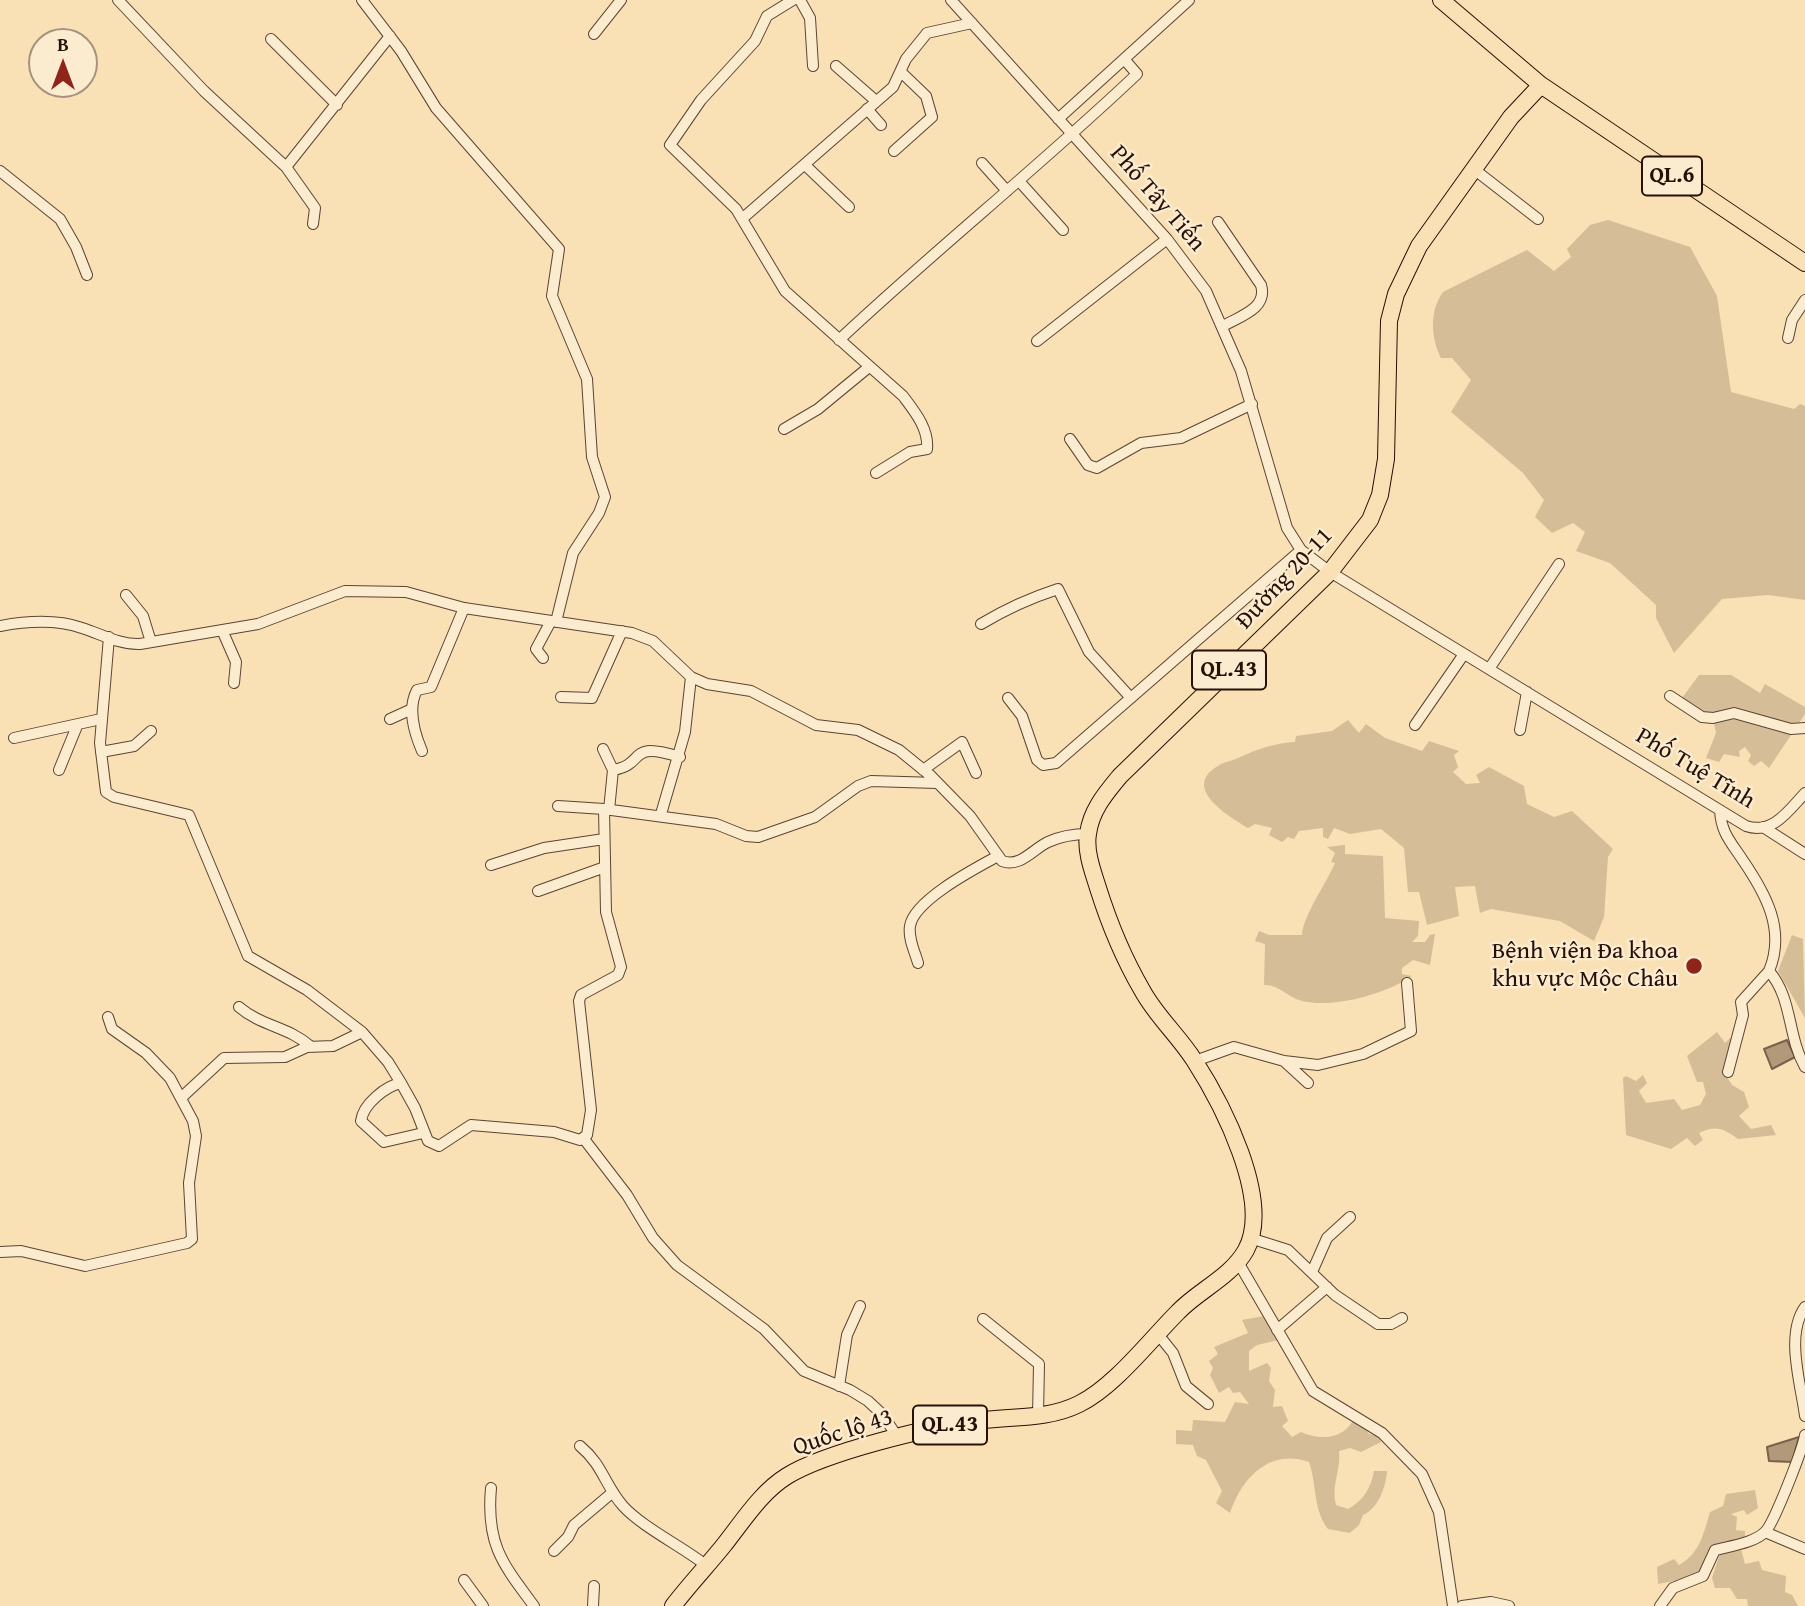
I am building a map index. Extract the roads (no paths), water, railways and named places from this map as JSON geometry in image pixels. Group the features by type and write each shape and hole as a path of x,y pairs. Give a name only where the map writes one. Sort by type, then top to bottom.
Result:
{"highway":[{"name":"QL.6","path":"1441,0 1541,85 1805,263"},
{"name":"Đường 20-11","path":"1238,1262 1250,1238 1253,1196 1250,1183 1230,1129 1195,1061 1147,999 1136,980 1104,908 1093,872 1088,834 1098,802 1120,776 1329,572 1370,520 1382,485 1386,460 1389,321 1396,295 1419,246 1511,117 1541,85"},
{"name":"Quốc lộ 43","path":"673,1606 767,1492 788,1476 898,1438 976,1421 1038,1416 1064,1410 1088,1399 1182,1308 1238,1262"}],"street":[{"path":"118,0 204,91 286,167 314,208 313,224"},
{"path":"362,0 390,36 436,108 559,249 552,296 587,379 592,457 605,497 599,513 573,553 554,621 536,649 543,658"},
{"path":"594,34 621,0"},
{"path":"793,0 767,16 755,41 701,100 670,145 743,218 749,234 785,291 909,404 923,425 928,447 910,452 876,473"},
{"path":"800,0 810,18 814,66"},
{"name":"Phố Tây Tiến","path":"951,0 1167,239 1206,291 1223,326 1252,404 1287,528 1301,550 1329,572"},
{"path":"1058,118 1189,0"},
{"path":"743,218 893,87 905,60 927,33 972,23"},
{"path":"286,167 390,36"},
{"path":"271,39 337,105"},
{"path":"839,340 928,258 1073,135 1137,74 1124,59"},
{"path":"836,66 876,101"},
{"path":"894,151 932,117 926,96 901,72"},
{"path":"867,109 881,125"},
{"path":"982,163 1006,191"},
{"path":"805,165 849,207"},
{"path":"1475,170 1538,219"},
{"path":"0,171 60,219 76,247 87,275"},
{"path":"1018,181 1063,230"},
{"path":"1218,222 1264,293 1260,304 1223,326"},
{"path":"1037,341 1167,239"},
{"path":"1788,338 1792,320 1805,300"},
{"path":"784,429 817,409 869,367"},
{"path":"1070,439 1088,465 1097,468 1141,443 1181,438 1252,404"},
{"path":"1008,698 1022,716 1037,760 1050,765 1132,698 1301,550"},
{"path":"1489,670 1559,565"},
{"path":"1329,572 1527,692 1520,730"},
{"path":"981,624 1018,602 1036,599 1058,589 1089,652 1132,698"},
{"path":"0,626 52,622 132,644 258,624 345,591 406,592 464,608 622,631 653,641 691,677 707,684 733,686 763,695 816,725 866,733 899,750 970,816 998,856 1010,864 1047,842 1073,834 1088,834"},
{"path":"127,594 143,616 151,642"},
{"path":"422,751 412,709 417,690 432,687 464,608"},
{"path":"222,630 236,662 234,682"},
{"path":"561,696 592,698 622,631"},
{"path":"109,637 101,719 103,784 109,795 178,810 191,818 221,897 248,956 307,990 362,1032 388,1062 401,1083 419,1115 423,1133 428,1141 439,1146 471,1125 554,1132 584,1139"},
{"path":"1415,725 1464,654"},
{"path":"661,814 680,757 691,677"},
{"name":"Phố Tuệ Tĩnh","path":"1527,692 1746,825 1763,827 1780,820 1805,793"},
{"path":"1670,696 1702,717 1713,718 1734,713 1790,729 1805,728"},
{"path":"390,719 412,709"},
{"path":"14,738 101,719"},
{"path":"59,770 77,726"},
{"path":"101,752 129,748 151,731"},
{"path":"923,770 962,742 976,773"},
{"path":"584,1139 590,1129 592,1110 579,1000 585,993 618,975 621,967 607,921 604,839 613,770 603,748"},
{"path":"613,770 624,767 645,750 680,757"},
{"path":"558,806 661,814 716,824 746,836 758,837 815,817 858,786 871,781 937,783"},
{"path":"1720,810 1721,828 1746,864 1777,930 1775,956 1769,971 1741,1002 1743,1015 1728,1072"},
{"path":"1763,827 1805,854"},
{"path":"491,865 544,848 604,839"},
{"path":"918,963 909,930 916,914 947,887 998,856"},
{"path":"538,891 605,867"},
{"path":"1769,971 1784,991 1789,1023 1805,1067"},
{"path":"1195,1061 1234,1047 1284,1061 1318,1065 1363,1054 1411,1031 1407,984"},
{"path":"239,1007 260,1022 294,1032 310,1046"},
{"path":"0,1252 22,1251 85,1266 190,1242 189,1183 196,1136 182,1097 154,1060 112,1029 108,1017"},
{"path":"182,1097 224,1058 285,1057 310,1046 333,1046 362,1032"},
{"path":"1284,1061 1308,1083"},
{"path":"401,1083 381,1093 362,1114 361,1121 384,1142 423,1133"},
{"path":"584,1139 627,1195 653,1238 677,1265 764,1329 798,1366 868,1402 883,1415 898,1438"},
{"path":"1312,1272 1331,1233 1350,1217"},
{"path":"1250,1238 1282,1246 1327,1287 1378,1324 1391,1324 1402,1318"},
{"path":"1238,1262 1313,1391 1393,1443 1422,1474 1439,1513 1453,1606"},
{"path":"1277,1330 1327,1287"},
{"path":"839,1386 847,1335 860,1306"},
{"path":"1805,1307 1798,1320 1796,1338 1805,1416"},
{"path":"984,1319 1039,1364 1038,1416"},
{"path":"1157,1333 1173,1353 1186,1386 1208,1404"},
{"path":"1660,1606 1673,1588 1703,1576 1715,1550 1749,1541 1765,1532 1802,1454 1805,1435"},
{"path":"580,1446 600,1465 613,1492 637,1520 707,1566"},
{"path":"491,1489 490,1525 493,1543 499,1558 534,1606"},
{"path":"554,1551 568,1537 574,1525 613,1492"},
{"path":"1765,1532 1805,1549"},
{"path":"464,1580 483,1606"},
{"path":"593,1606 594,1586"},
{"path":"1462,1606 1491,1602 1509,1606"}],"place":[{"name":"Bệnh viện Đa khoa khu vực Mộc Châu","path":"1694,966"}]}
